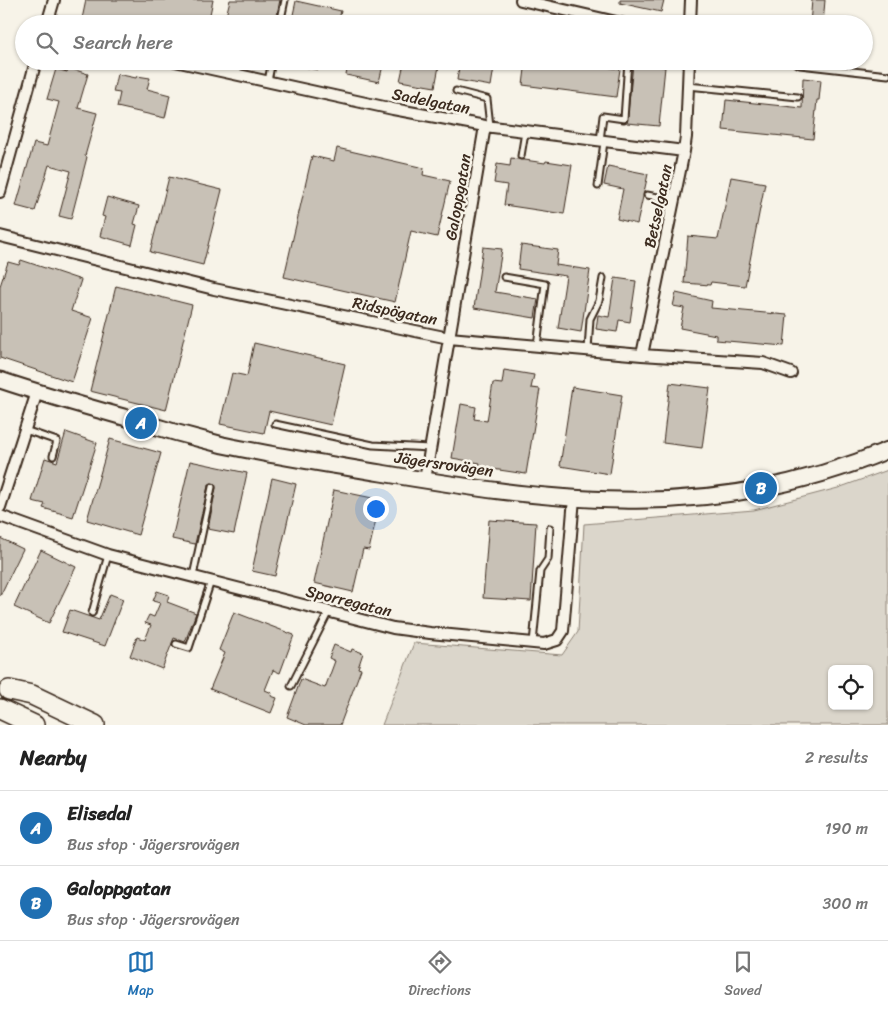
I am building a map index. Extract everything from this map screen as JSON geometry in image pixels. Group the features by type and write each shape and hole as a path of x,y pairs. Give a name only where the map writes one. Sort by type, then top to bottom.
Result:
{"highway":[{"path":"5,687 32,696 95,725"},
{"path":"5,687 76,725"},
{"path":"0,710 21,725"},
{"path":"0,710 34,725"}],"street":[{"path":"50,15 54,0"},
{"path":"521,0 586,15"},
{"path":"690,15 691,0"},
{"path":"0,192 34,70"},
{"name":"Sadelgatan","path":"214,70 393,109 488,127 684,151"},
{"name":"Betselgatan","path":"642,355 684,151 689,70"},
{"name":"Galoppgatan","path":"425,480 488,127"},
{"name":"Ridspögatan","path":"0,236 214,289 449,338 642,355 763,363 790,373"},
{"name":"Jägersrovägen","path":"0,380 223,445 425,480 574,498 640,500 737,493 824,473 888,450"},
{"path":"0,507 37,392"},
{"name":"Sporregatan","path":"0,516 108,555 393,628 544,644 557,640 563,631 574,498"}],"lane":[{"path":"282,15 285,0"},
{"path":"267,82 270,70"},
{"path":"598,186 603,116 624,118 627,70"},
{"path":"844,70 888,75"},
{"path":"688,86 798,97"},
{"path":"456,91 487,99 488,127"},
{"path":"521,156 525,132"},
{"path":"647,195 674,200"},
{"path":"504,277 545,284 537,346"},
{"path":"588,350 590,319 599,301 603,278"},
{"path":"275,424 373,444 430,448"},
{"path":"25,430 57,441 53,456"},
{"path":"193,576 212,487"},
{"path":"533,643 540,571 548,559 550,528"},
{"path":"92,613 108,555"},
{"path":"176,644 189,648 211,581"},
{"path":"291,686 328,615 328,611"},
{"path":"32,696 48,700 104,725"}],"shaded area":[{"path":"888,470 888,725 382,725 414,643 562,655 578,632 584,524 754,510 838,488"}],"building":[{"path":"86,0 213,0 210,15 83,15"},
{"path":"230,0 280,0 277,15 226,15"},
{"path":"620,0 664,0 661,12 620,3"},
{"path":"812,0 825,0 824,15 811,15"},
{"path":"296,1 341,11 340,15 293,15"},
{"path":"56,70 67,72 68,70 75,70 88,74 78,108 97,113 71,219 59,216 71,171 49,165 35,211 16,206 34,143 47,146 59,102 47,99"},
{"path":"347,70 382,70 379,82 346,75"},
{"path":"402,70 438,70 435,87 400,81"},
{"path":"459,70 494,70 491,86 457,80"},
{"path":"525,70 620,70 616,97 523,85"},
{"path":"632,70 665,70 659,126 627,123"},
{"path":"117,74 136,78 137,76 150,78 147,89 170,95 165,118 117,107 120,93 113,92"},
{"path":"803,78 821,80 813,139 723,130 726,100 802,108"},
{"path":"337,148 424,168 423,175 450,181 437,237 411,231 395,302 284,277 312,156 334,161"},
{"path":"511,158 572,165 564,214 504,205 507,185 494,183 497,164 510,166"},
{"path":"608,166 648,174 637,224 617,219 623,189 604,185"},
{"path":"169,177 222,190 203,265 150,252"},
{"path":"731,177 765,183 745,286 711,282 710,285 684,283 688,236 718,239"},
{"path":"107,197 139,206 134,224 137,225 132,245 100,236 105,217 102,216"},
{"path":"521,245 558,250 556,265 590,270 581,332 558,328 566,276 518,269"},
{"path":"483,247 502,249 495,292 538,299 535,318 474,308"},
{"path":"21,260 81,280 71,311 93,318 72,382 0,358 0,286 8,262 19,265"},
{"path":"615,278 636,281 630,322 619,320 617,332 596,329 598,315 609,317"},
{"path":"116,286 192,305 166,410 90,391"},
{"path":"676,293 712,301 711,308 787,315 784,346 716,340 716,335 680,328 684,308 673,306"},
{"path":"254,343 345,364 331,425 269,411 264,433 220,424 232,373 247,376"},
{"path":"504,370 534,375 531,388 540,389 526,474 479,467 480,463 452,458 461,404 476,407 474,419 487,421 493,383 502,384"},
{"path":"670,383 710,388 702,448 663,443"},
{"path":"572,387 622,395 610,474 560,466"},
{"path":"66,432 97,443 73,517 43,508 45,504 32,501 45,458 57,462"},
{"path":"110,439 161,453 138,535 87,520"},
{"path":"190,461 247,473 234,534 208,529 216,488 215,484 211,483 208,486 195,544 172,539"},
{"path":"272,478 296,484 275,576 252,571"},
{"path":"334,490 382,500 369,550 363,549 353,592 314,583"},
{"path":"489,520 536,523 531,601 483,598"},
{"path":"0,538 23,549 0,596"},
{"path":"41,550 76,567 49,623 14,607"},
{"path":"157,591 169,595 167,602 196,613 185,642 174,638 162,669 130,656 137,637 145,640 151,625 145,623 149,615 154,617 160,603 153,601"},
{"path":"110,594 123,599 105,646 62,632 70,610 99,620"},
{"path":"234,612 294,635 280,673 273,670 265,690 272,693 271,696 277,698 271,713 210,689 225,653 219,650"},
{"path":"334,645 351,652 352,649 363,653 358,668 361,669 340,725 306,725 287,717 301,679 325,688 335,661 329,658"}],"place":[{"name":"Elisedal","path":"141,423"},
{"name":"Galoppgatan","path":"761,488"}]}
